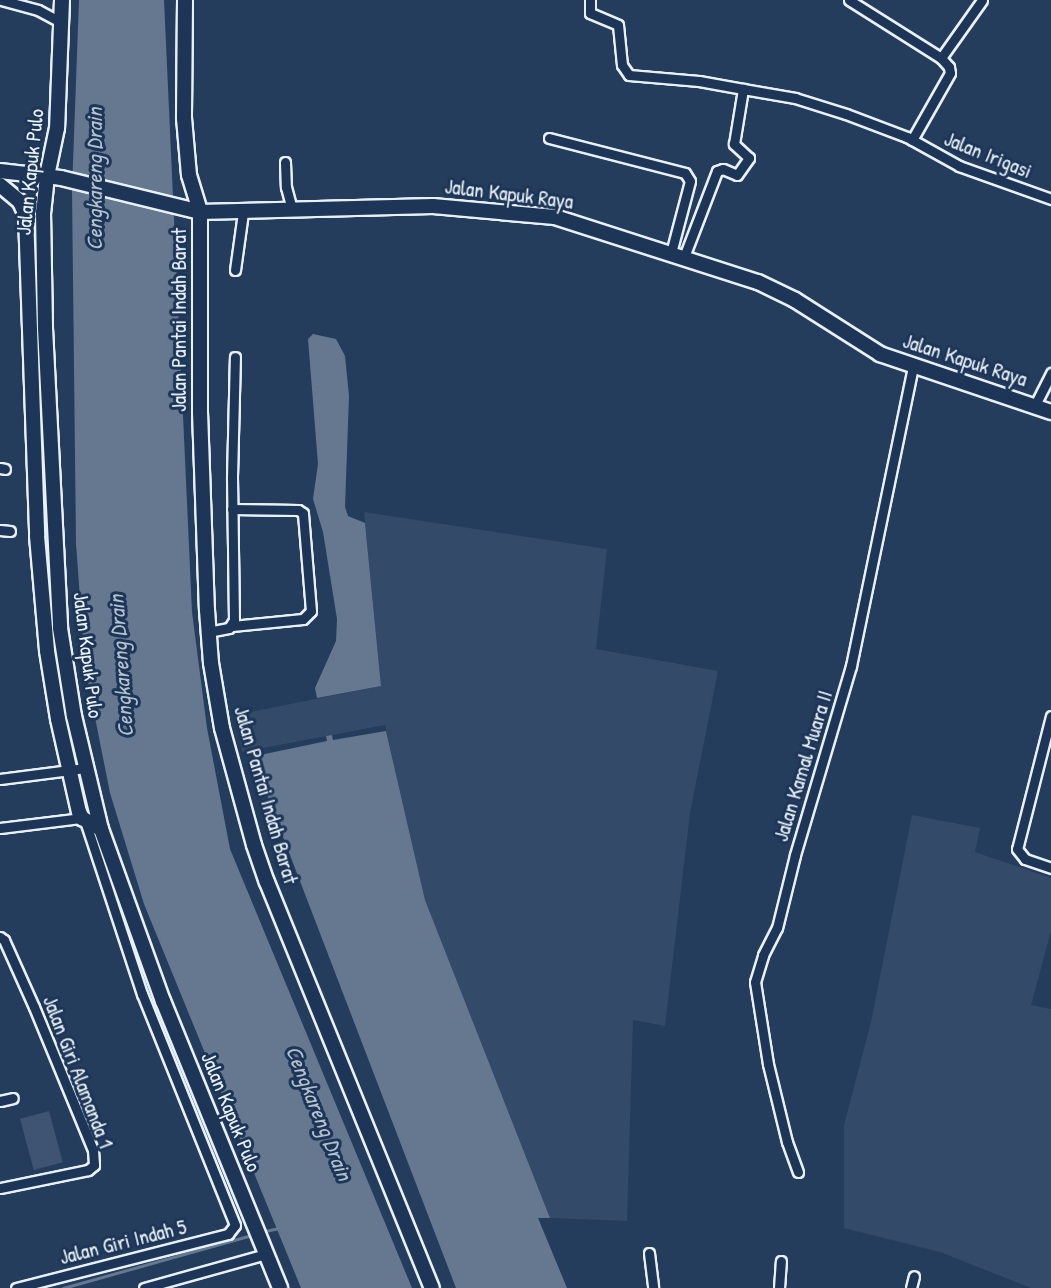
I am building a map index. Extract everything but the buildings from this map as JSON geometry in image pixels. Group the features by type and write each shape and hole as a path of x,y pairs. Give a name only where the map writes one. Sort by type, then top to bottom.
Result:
{"main road":[{"name":"Jalan Pantai Indah Barat","path":"185,0 184,118 189,175 200,212 200,412 208,632 227,750 254,845 293,950 432,1288"},
{"name":"Jalan Kapuk Pulo","path":"61,1 62,22 54,177 43,212 45,328 60,628 85,768 101,829 163,1001 279,1285"},
{"name":"Jalan Kapuk Raya","path":"0,171 54,177 174,208 200,212 433,206 555,217 684,257 774,289 880,354 1051,412"},
{"name":"Jalan Kapuk Pulo","path":"0,185 20,202 26,215 40,586 47,651 68,770 83,820"},
{"path":"83,820 101,829"}],"street":[{"path":"1,0 38,10 62,22"},
{"name":"Jalan Irigasi","path":"590,0 590,13 618,25 622,65 629,75 688,79 795,98 869,122 912,140 959,166 1051,199"},
{"path":"849,0 861,2 941,58 949,67 950,72 912,140"},
{"path":"941,58 982,0"},
{"path":"684,257 717,171 723,169 737,175 749,158 734,144 743,88"},
{"path":"549,138 685,173 690,181 671,253"},
{"path":"285,162 286,187 292,210"},
{"path":"235,270 243,212"},
{"path":"232,626 235,357"},
{"name":"Jalan Kamal Muara II","path":"798,1172 787,1142 768,1064 755,982 763,955 777,928 795,855 851,666 913,366"},
{"path":"1035,405 1051,373"},
{"path":"208,632 232,626 303,619 308,617 310,611 303,513 298,510 232,509"},
{"path":"1051,716 1017,849 1025,859 1051,868"},
{"path":"0,779 85,768"},
{"path":"0,828 83,820"},
{"name":"Jalan Giri Indah 5","path":"16,1288 228,1234 235,1225 142,994 83,820"},
{"name":"Jalan Giri Alamanda 1","path":"0,938 4,940 34,1007 93,1150 94,1165 88,1170 0,1188"},
{"path":"0,1101 13,1098"},
{"path":"649,1253 653,1288"},
{"path":"144,1288 266,1254"},
{"path":"779,1288 781,1261"},
{"path":"911,1288 914,1276"}],"shaded area":[{"path":"364,512 607,549 596,649 718,671 690,813 665,1026 633,1020 627,1221 550,1218 425,900 385,725 242,752 235,715 381,686"},
{"path":"912,815 980,828 975,852 1051,878 1051,931 1031,1005 1051,1009 1051,1288 1031,1288 940,1252 844,1228 844,1125 871,1022"},
{"path":"49,1111 63,1162 34,1170 20,1119"}],"water":[{"name":"Cengkareng Drain","path":"79,0 164,0 192,612 207,728 230,849 412,1288 301,1288 144,904 110,793 85,667 76,543 72,190"},
{"path":"313,334 336,339 345,356 349,396 345,507 348,516 365,523 381,686 317,698 315,688 336,641 337,619 323,532 313,499 318,464 308,339"},
{"path":"386,731 425,900 550,1218 538,1218 567,1288 456,1288 262,782 260,755 327,741 326,736 332,735 333,740"}],"waterway":[{"path":"261,1232 278,1228"},
{"path":"63,1288 252,1235"}]}
